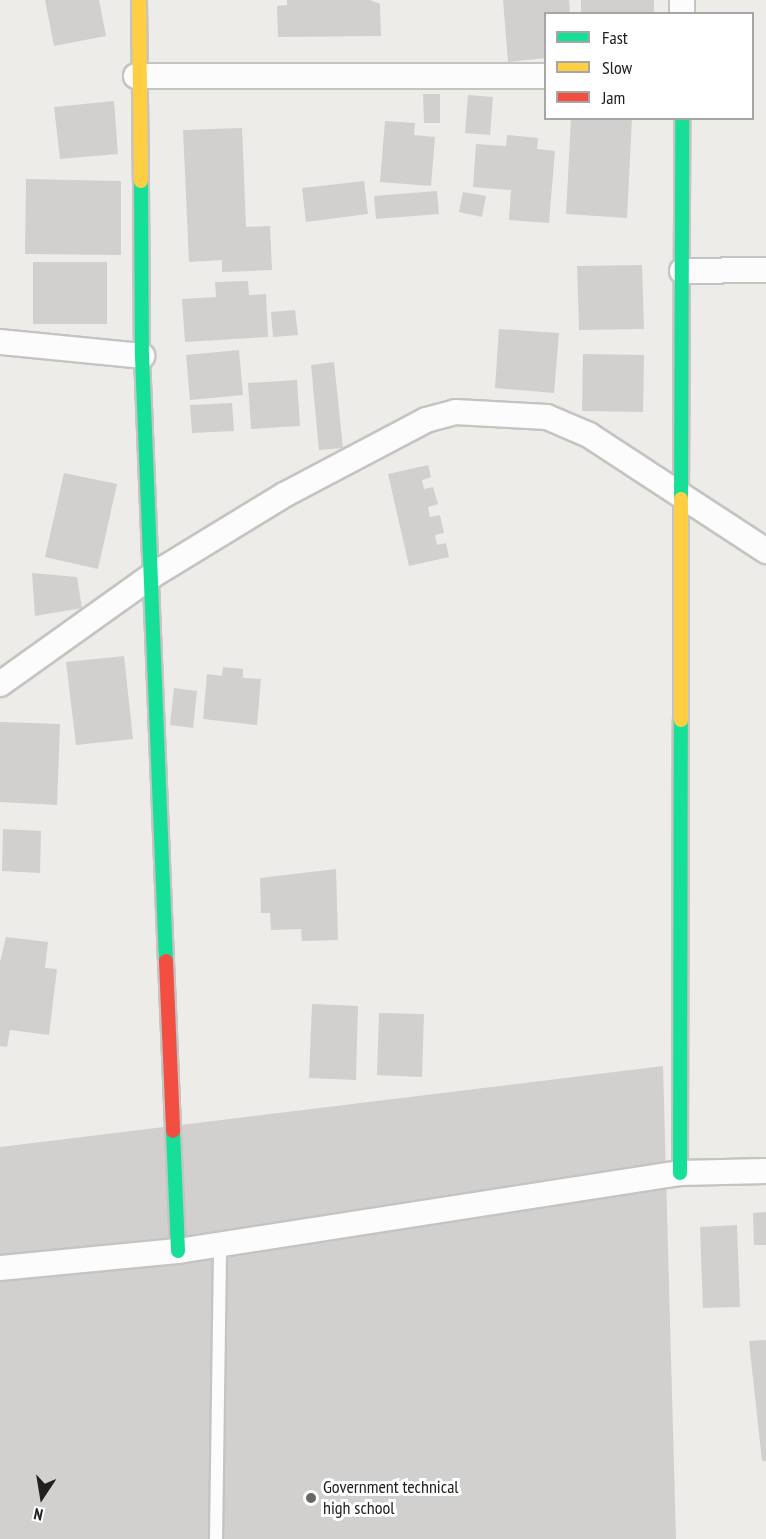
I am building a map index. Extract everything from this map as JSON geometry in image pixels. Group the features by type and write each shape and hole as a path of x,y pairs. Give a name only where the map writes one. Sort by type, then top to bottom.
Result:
{"street":[{"path":"139,0 136,76 142,356 153,575 177,1251"},
{"path":"136,76 544,76"},
{"path":"680,1173 682,120"},
{"path":"682,271 766,270"},
{"path":"0,342 142,356"},
{"path":"0,684 153,575 284,495 426,420 456,411 547,417 589,435 683,501 766,551"},
{"path":"0,1268 220,1245 680,1173 766,1171"}],"lane":[{"path":"216,1539 220,1245"}],"building":[{"path":"45,0 99,0 106,36 54,46"},
{"path":"287,0 370,0 380,4 381,36 278,37 277,6 287,5"},
{"path":"503,0 569,0 570,12 544,12 544,58 508,62"},
{"path":"581,0 654,0 654,12 581,12"},
{"path":"423,94 440,94 440,123 424,123"},
{"path":"468,95 493,97 490,135 465,133"},
{"path":"114,101 118,154 60,159 54,107"},
{"path":"571,120 632,120 627,218 566,214"},
{"path":"385,121 415,123 414,135 435,137 431,186 380,182"},
{"path":"242,128 246,227 270,226 272,270 222,272 222,260 189,262 183,130"},
{"path":"507,135 538,138 537,149 555,151 549,223 509,220 511,190 473,187 476,144 506,146"},
{"path":"26,179 121,181 121,255 25,254"},
{"path":"364,181 368,214 306,222 302,188"},
{"path":"437,191 439,214 376,219 374,196"},
{"path":"463,192 486,196 482,217 459,212"},
{"path":"33,262 107,262 107,324 33,324"},
{"path":"642,265 644,329 579,330 577,266"},
{"path":"248,281 249,295 266,294 268,337 185,342 182,299 216,297 215,282"},
{"path":"295,310 298,335 273,337 271,312"},
{"path":"499,329 559,333 554,393 495,388"},
{"path":"239,350 243,395 190,400 186,355"},
{"path":"583,354 644,355 643,412 582,411"},
{"path":"334,362 343,448 319,450 311,365"},
{"path":"297,380 300,426 251,429 248,383"},
{"path":"232,403 234,431 192,433 190,405"},
{"path":"428,465 431,477 422,480 424,489 433,487 438,504 428,507 430,517 440,515 444,533 435,535 437,545 446,543 449,557 409,566 388,474"},
{"path":"64,473 117,484 98,569 45,557"},
{"path":"32,573 77,577 82,608 35,616"},
{"path":"124,656 133,739 76,745 66,662"},
{"path":"223,667 243,669 243,678 261,679 257,725 203,719 207,674 222,676"},
{"path":"174,688 197,691 193,728 170,725"},
{"path":"0,722 60,724 57,805 0,802"},
{"path":"3,829 41,831 40,873 2,871"},
{"path":"336,869 338,940 302,941 301,929 271,930 270,913 261,913 260,878"},
{"path":"6,937 48,942 45,968 57,969 49,1035 10,1030 7,1047 0,1046 0,962"},
{"path":"312,1004 358,1006 356,1080 309,1078"},
{"path":"379,1013 424,1014 422,1077 377,1075"},
{"path":"663,1066 676,1539 0,1539 0,1147"},
{"path":"766,1212 766,1245 754,1245 753,1213"},
{"path":"737,1225 740,1307 703,1308 700,1227"},
{"path":"766,1340 766,1461 762,1461 749,1341"}],"traffic: fast":[{"path":"681,499 682,120"},
{"path":"141,181 142,356 166,961"},
{"path":"680,1173 681,720"},
{"path":"173,1131 178,1251"}],"traffic: slow":[{"path":"139,0 141,181"},
{"path":"681,499 681,720"}],"traffic: jam":[{"path":"166,961 173,1131"}],"place":[{"name":"Government technical high school","path":"311,1498"}]}
